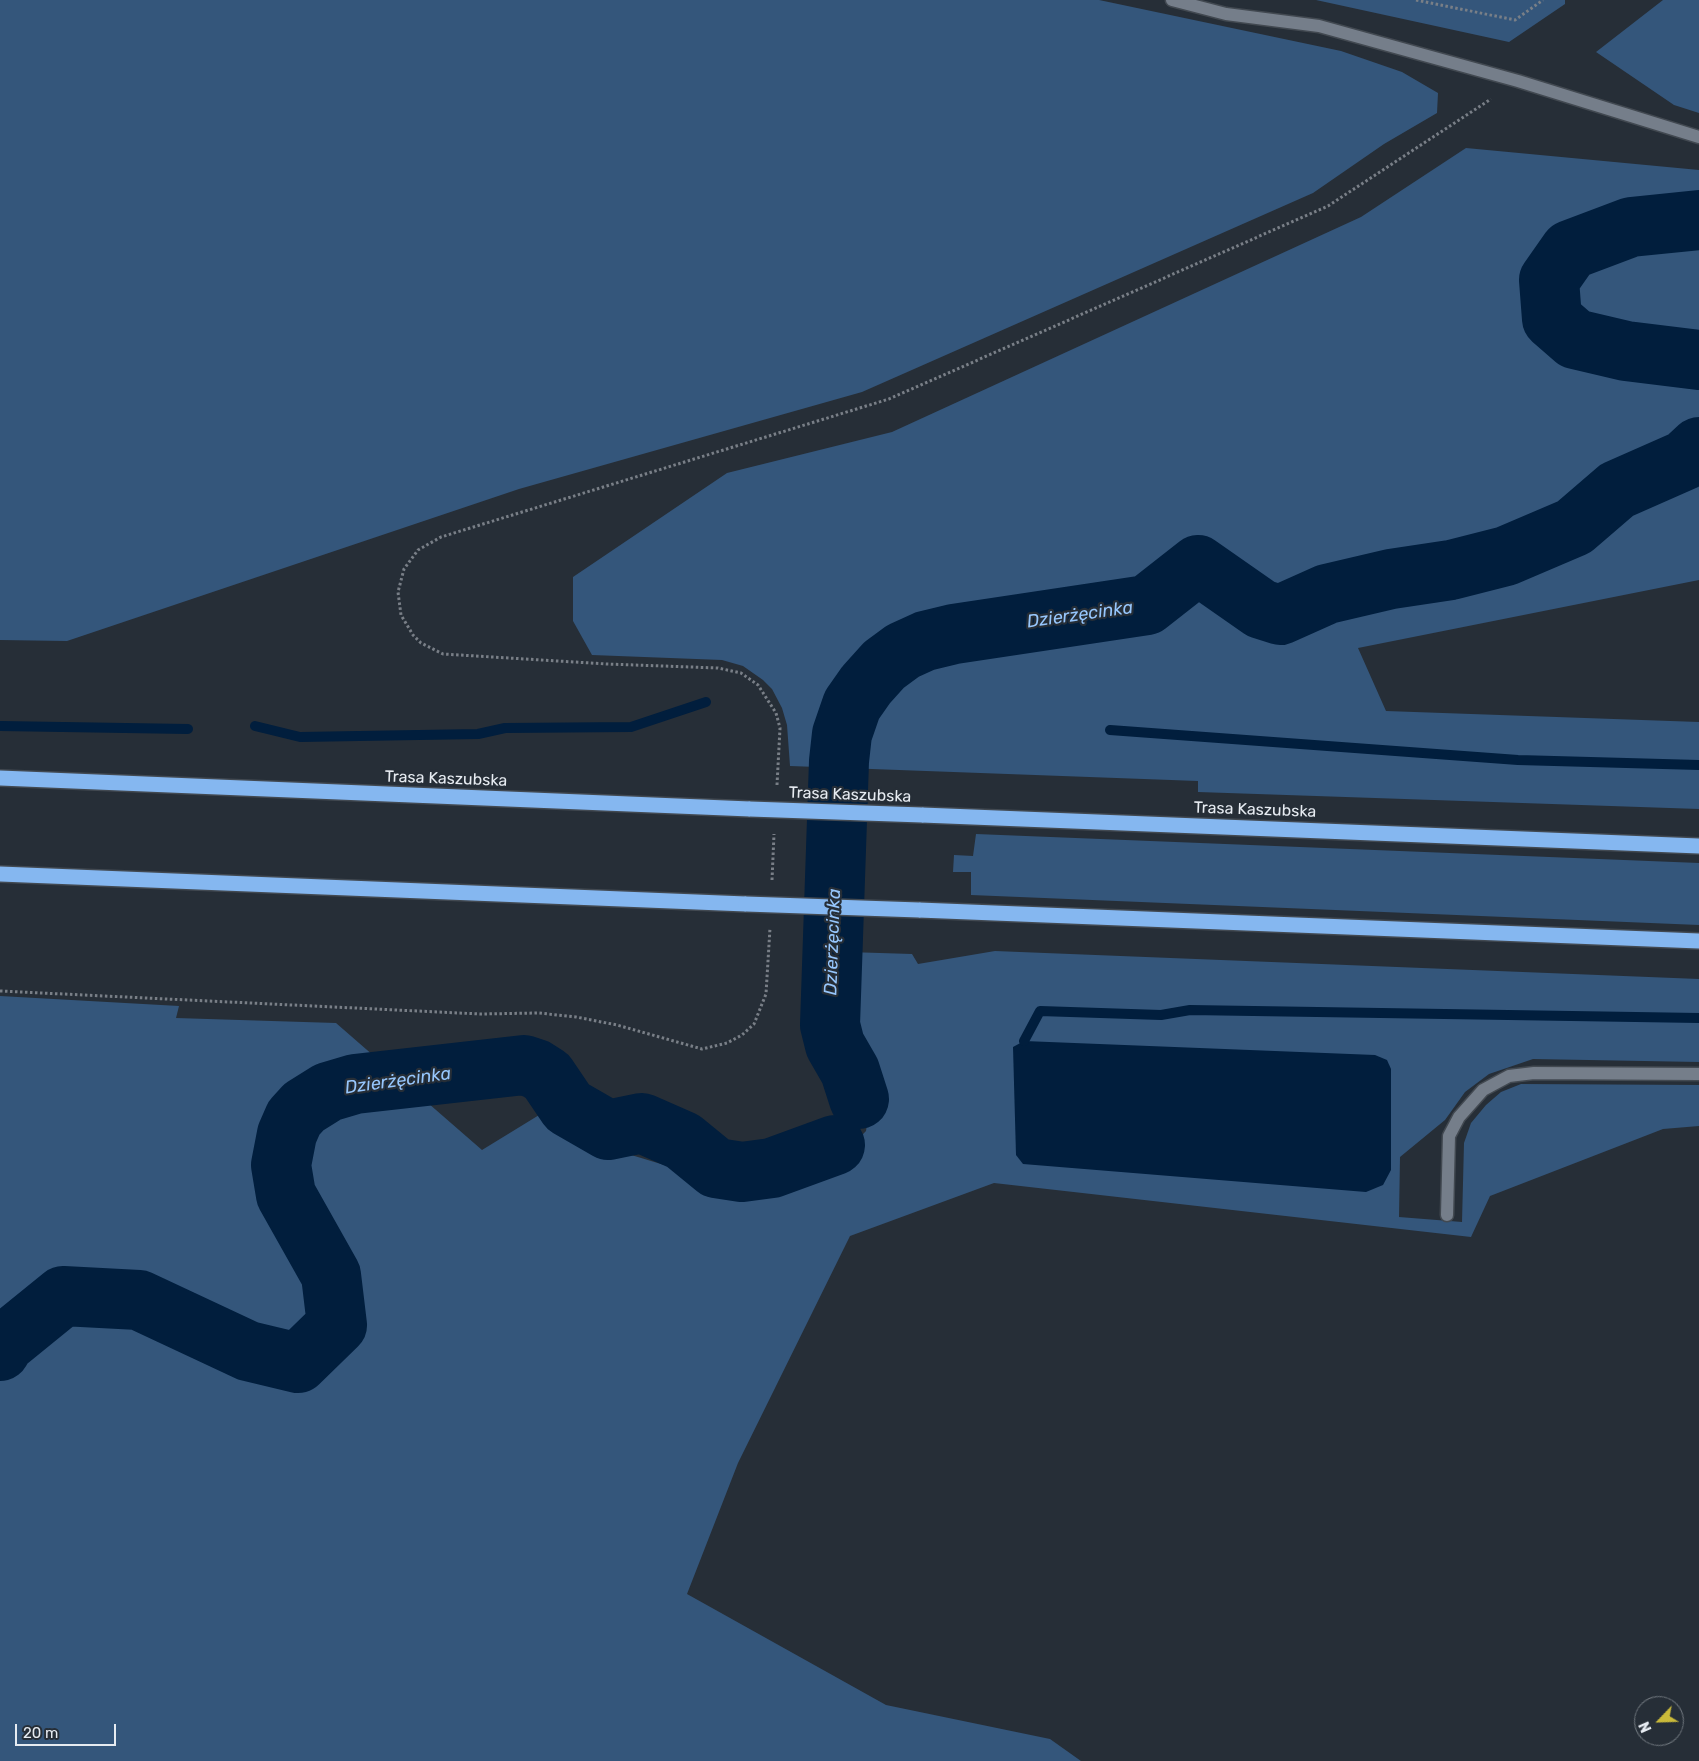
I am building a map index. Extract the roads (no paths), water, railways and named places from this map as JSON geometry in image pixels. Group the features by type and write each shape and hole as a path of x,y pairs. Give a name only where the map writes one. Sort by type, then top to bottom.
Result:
{"highway":[{"name":"Trasa Kaszubska","path":"0,778 1699,846"},
{"path":"0,874 1699,941"}],"lane":[{"path":"1172,0 1226,14 1318,26 1518,81 1699,137"},
{"path":"1448,1214 1449,1136 1459,1117 1483,1090 1509,1076 1534,1073 1699,1074"}],"waterway":[{"name":"Dzierżęcinka","path":"1699,220 1631,227 1570,250 1549,280 1552,319 1575,339 1626,351 1699,360"},
{"name":"Dzierżęcinka","path":"859,1099 850,1071 835,1045 830,1025 839,761 842,734 852,705 866,685 884,665 903,651 925,641 954,634 1147,605 1198,565 1261,609 1280,615 1327,594 1391,579 1451,570 1506,556 1574,527 1617,490 1685,460 1699,447"},
{"path":"255,726 300,737 478,734 505,728 631,727 706,702"},
{"path":"0,726 188,729"},
{"path":"1110,730 1518,760 1699,765"},
{"path":"1024,1041 1040,1011 1161,1015 1190,1010 1699,1018"},
{"name":"Dzierżęcinka","path":"0,1351 4,1344 63,1296 139,1300 248,1351 298,1363 337,1325 331,1275 286,1195 281,1165 287,1134 294,1118 304,1107 328,1092 355,1084 524,1065 536,1069 547,1076 568,1107 608,1130 642,1123 683,1141 716,1168 742,1172 772,1168 835,1145"}]}
